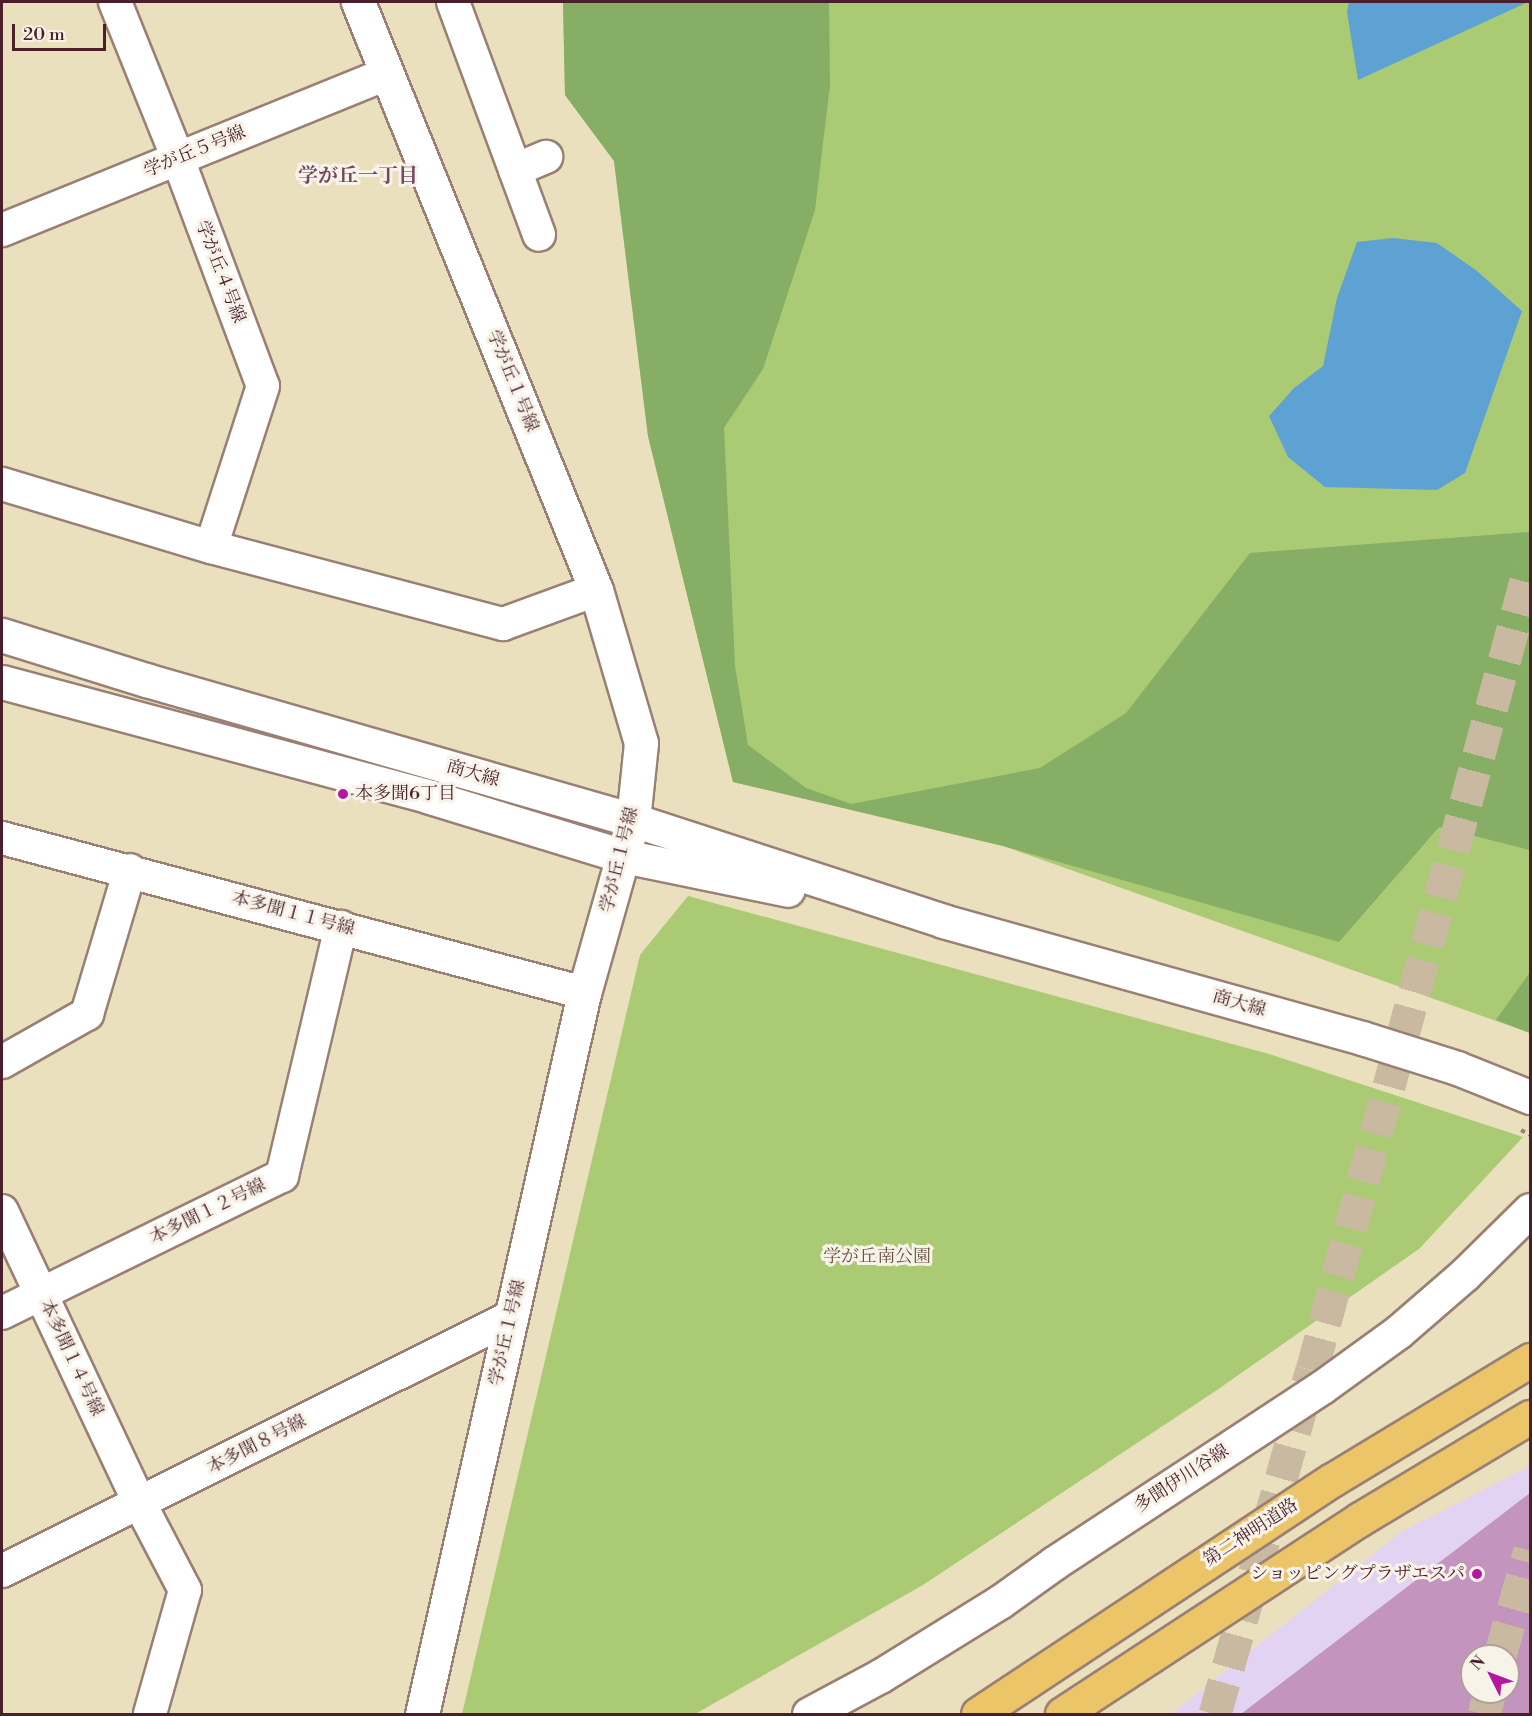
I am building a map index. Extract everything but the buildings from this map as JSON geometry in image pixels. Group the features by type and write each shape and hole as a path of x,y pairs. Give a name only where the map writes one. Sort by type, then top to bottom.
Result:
{"highway":[{"name":"第二神明道路","path":"978,1714 1332,1480 1530,1360"},
{"path":"1062,1714 1360,1519 1530,1417"}],"street":[{"name":"学が丘４号線","path":"115,2 178,159 263,386 211,547"},
{"name":"学が丘１号線","path":"358,2 596,590 641,743 633,820 584,993 422,1714"},
{"path":"453,2 539,235"},
{"name":"学が丘５号線","path":"2,230 387,74"},
{"path":"515,170 546,157"},
{"path":"2,484 211,547 504,624 596,590"},
{"name":"商大線","path":"2,635 146,680 633,820 943,921 1362,1038 1457,1068 1530,1097"},
{"name":"商大線","path":"2,682 430,797 623,856 943,921"},
{"name":"本多聞１１号線","path":"2,838 584,993"},
{"path":"2,1062 87,1014 129,870"},
{"name":"本多聞１２号線","path":"2,1313 282,1176 340,927"},
{"name":"多聞伊川谷線","path":"809,1714 880,1676 1000,1601 1322,1387 1398,1332 1465,1274 1530,1210"},
{"name":"本多聞１４号線","path":"2,1211 140,1504 184,1590 150,1714"},
{"name":"本多聞８号線","path":"2,1571 511,1317"}],"path":[{"path":"1525,1131 1530,1134"}],"shaded area":[{"name":"ショッピングプラザエスパ","path":"1530,1466 1530,1714 1171,1714 1401,1532"}],"green space":[{"path":"563,2 1530,2 1530,1033 1003,846 733,782 648,436 614,161 565,95"},
{"path":"563,2 829,2 830,85 815,210 763,369 724,428 735,666 748,745 806,788 851,804 1040,768 1126,713 1250,553 1530,532 1530,850 1439,827 1339,942 1003,846 733,782 648,436 614,161 565,95"},
{"name":"学が丘南公園","path":"688,896 1269,1054 1523,1137 1419,1249 1217,1390 923,1585 695,1714 462,1714 640,955"},
{"path":"1530,972 1530,1033 1496,1020"}],"water":[{"path":"1349,2 1528,2 1358,80 1347,12"},
{"path":"1393,238 1437,243 1477,271 1522,311 1465,473 1437,490 1325,487 1288,457 1269,416 1294,388 1323,366 1337,298 1357,242"}],"tunnel":[{"path":"1215,1714 1312,1370 1530,566"},
{"path":"1503,1644 1530,1550"},
{"path":"1484,1714 1487,1704"}],"place":[{"name":"本多聞6丁目","path":"343,794"},
{"name":"ショッピングプラザエスパ","path":"1477,1574"}],"district":[{"name":"学が丘一丁目","path":"358,176"}]}
